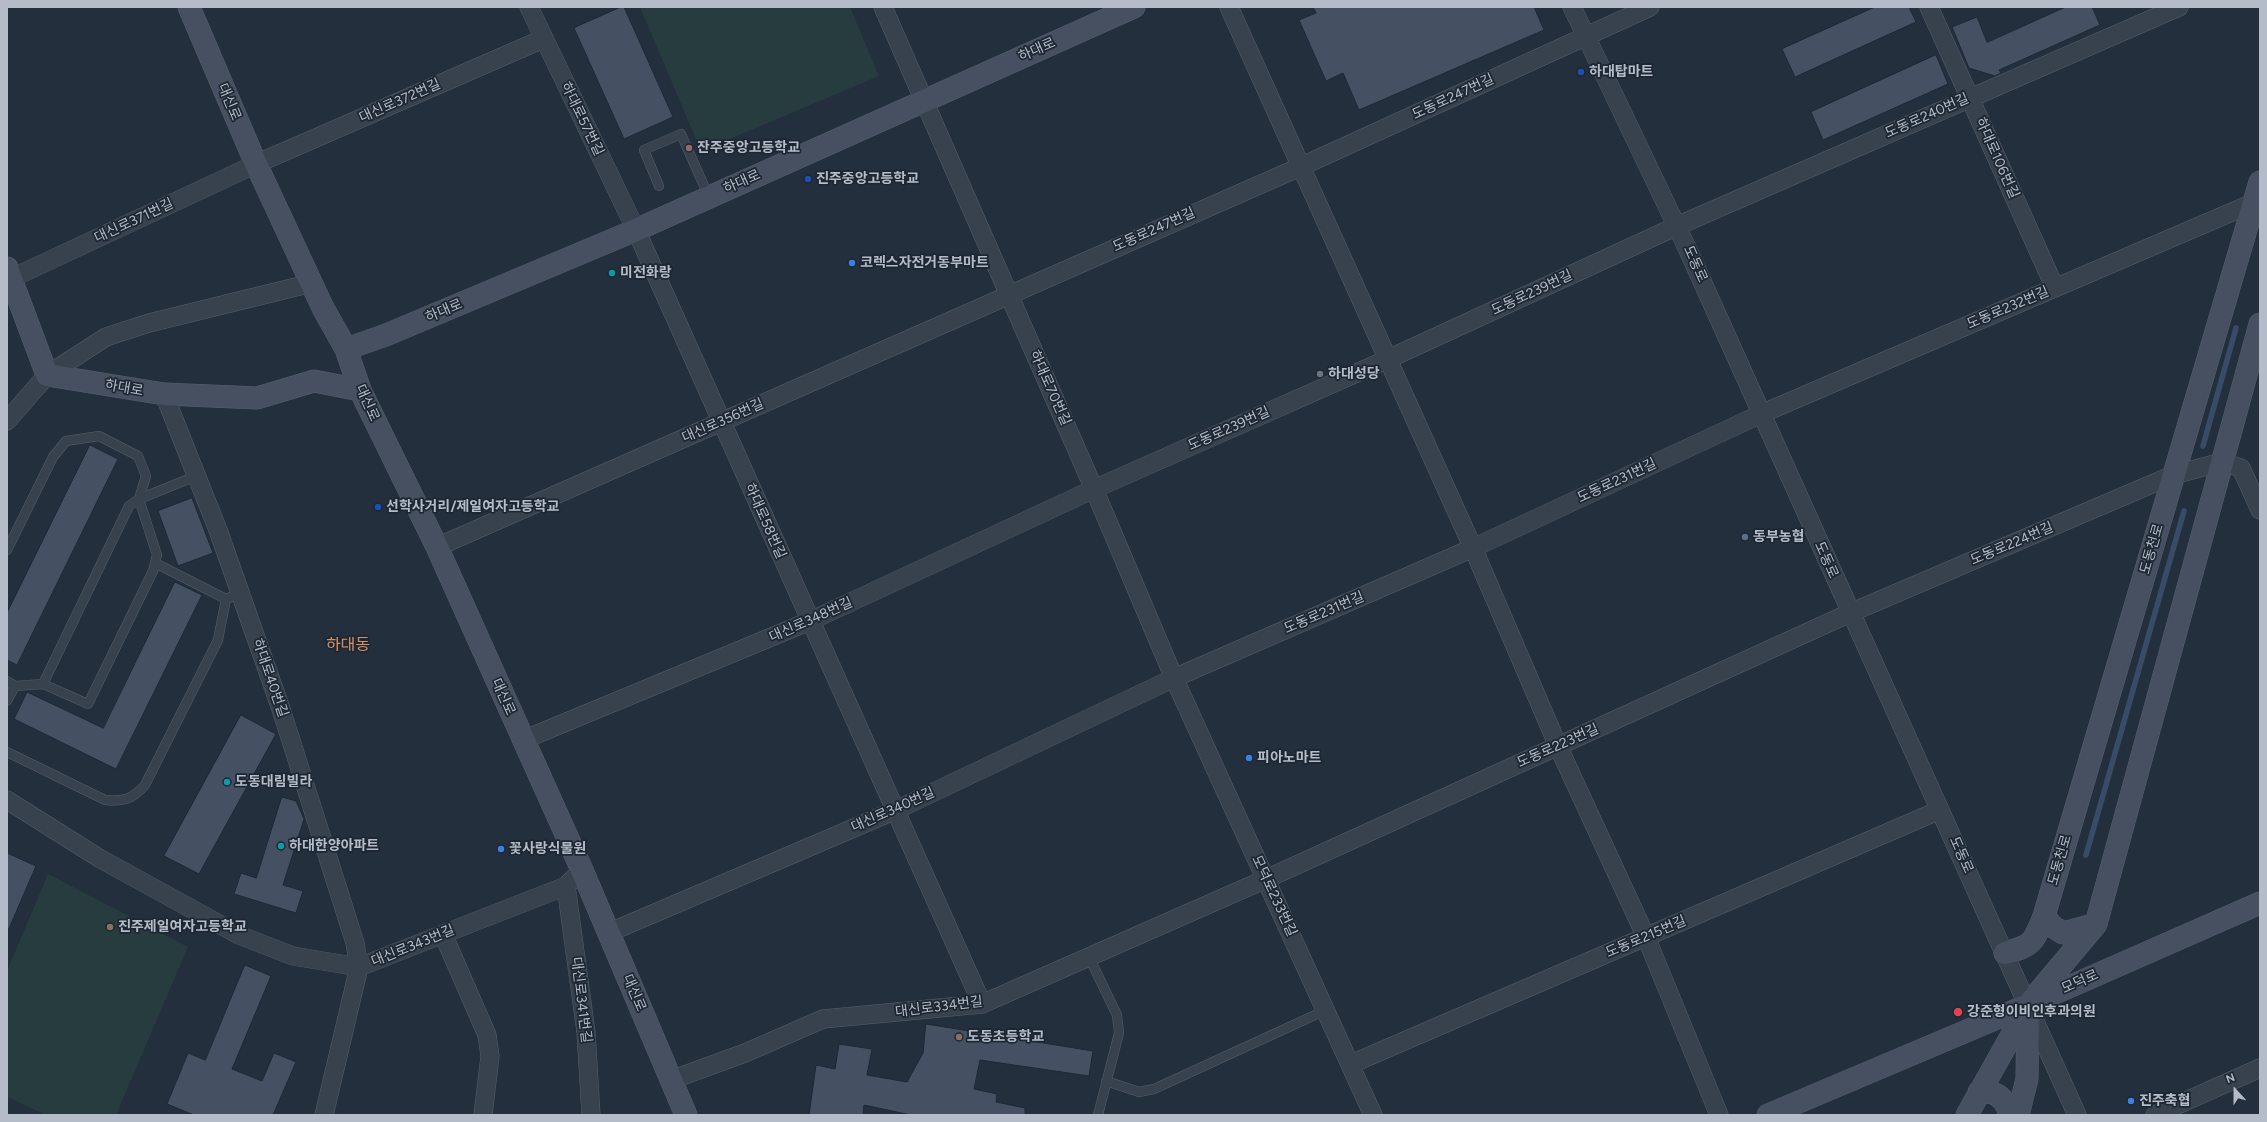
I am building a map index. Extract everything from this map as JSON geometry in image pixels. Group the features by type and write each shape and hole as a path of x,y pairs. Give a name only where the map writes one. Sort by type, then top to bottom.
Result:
{"street":[{"name":"대신로","path":"188,7 256,164 323,308 346,349 360,390 437,546 582,870 686,1115"},
{"name":"하대로57번길","path":"529,7 543,39 636,230"},
{"name":"하대로70번길","path":"883,7 1094,489 1174,678"},
{"name":"하대로","path":"346,349 386,335 636,230 1134,7"},
{"path":"1229,7 1386,360 1473,548 1558,746 1646,937 1719,1115"},
{"name":"도동로","path":"1572,7 1584,36 1677,226 1850,613 2078,1115"},
{"name":"도동로247번길","path":"1009,294 1300,167 1650,7"},
{"name":"하대로106번길","path":"1929,7 2055,288"},
{"name":"도동로240번길","path":"1677,226 2179,7"},
{"name":"대신로372번길","path":"256,164 543,39"},
{"name":"대신로371번길","path":"10,273 256,164"},
{"name":"도동로232번길","path":"1761,414 2055,288 2258,195"},
{"name":"도동천로","path":"2005,953 2026,947 2034,940 2044,916 2173,475 2258,195"},
{"name":"도동로239번길","path":"1094,489 1386,360 1677,226"},
{"name":"하대로58번길","path":"636,230 982,1004"},
{"path":"10,273 47,375"},
{"path":"7,421 47,375 106,337 149,323 312,283"},
{"name":"대신로356번길","path":"437,546 1009,294"},
{"path":"1967,1115 2028,1005 2096,924 2260,324"},
{"name":"하대로","path":"47,375 164,394 257,398 314,381 360,390"},
{"name":"하대로40번길","path":"164,394 196,476 233,596 281,709 355,943 359,967"},
{"name":"도동로231번길","path":"1174,678 1473,548 1761,414"},
{"path":"2222,462 2241,468 2260,510"},
{"name":"도동로224번길","path":"1850,613 2173,475 2222,462"},
{"name":"대신로348번길","path":"523,740 810,621 1094,489"},
{"name":"도동로223번길","path":"1266,879 1850,613"},
{"name":"대신로340번길","path":"608,933 896,810 1174,678"},
{"name":"모덕로233번길","path":"1174,678 1373,1115"},
{"path":"7,800 99,858 239,935 293,956 359,967"},
{"name":"도동로215번길","path":"1351,1064 1940,810"},
{"name":"대신로343번길","path":"324,1115 359,967 566,886 582,870"},
{"name":"대신로334번길","path":"671,1080 745,1053 823,1019 982,1004 1266,879"},
{"name":"대신로341번길","path":"566,886 586,1032 591,1115"},
{"name":"모덕로","path":"1768,1115 2028,1005 2260,903"},
{"path":"2044,916 2052,926 2063,933 2096,924"},
{"path":"443,934 487,1035 490,1056 483,1115"},
{"path":"2018,1115 2027,1079 2028,1005"},
{"path":"2155,1115 2260,1068"},
{"path":"1979,1092 1991,1091 1998,1095 2011,1115"}],"lane":[{"path":"658,186 644,150 681,134 709,197"},
{"path":"7,550 53,457 66,441 99,436 138,456 146,476 139,499 157,555 153,571 88,704 43,684 11,684 7,701"},
{"path":"43,684 129,506 139,499 196,476"},
{"path":"7,752 105,800 127,800 137,794 145,785 218,640 233,596 155,563"},
{"path":"1089,957 1117,1015 1119,1032 1098,1115"},
{"path":"1106,1082 1139,1092 1154,1089 1326,1010"}],"green space":[{"path":"640,7 850,7 879,76 701,151"},
{"path":"48,874 188,947 116,1115 46,1115 7,1097 7,971"}],"building":[{"path":"624,7 673,117 624,139 574,28"},
{"path":"1313,7 1534,7 1544,30 1359,110 1343,73 1326,81 1299,20 1316,13"},
{"path":"1875,7 1909,7 1916,22 1795,77 1782,49"},
{"path":"2066,7 2092,7 2100,25 1999,70 2001,73 1995,76 1969,68 1952,27 1977,17 1987,42"},
{"path":"1936,55 1948,84 1823,140 1811,112"},
{"path":"90,445 118,459 17,665 7,660 7,613"},
{"path":"192,498 213,553 178,566 158,511"},
{"path":"175,582 202,595 116,769 14,719 27,692 103,728"},
{"name":"도동대림빌라","path":"241,715 276,734 199,874 164,856"},
{"name":"하대한양아파트","path":"282,797 296,801 304,819 283,885 303,891 296,913 234,894 241,873 256,878"},
{"path":"7,853 36,866 7,933"},
{"path":"245,965 271,976 232,1069 262,1081 274,1053 296,1062 273,1115 194,1115 167,1104 188,1053 205,1060"},
{"path":"926,1024 1093,1051 1089,1076 980,1060 974,1089 997,1094 996,1102 1025,1108 1025,1115 911,1115 864,1105 863,1115 809,1115 816,1065 835,1069 839,1044 872,1049 867,1075 907,1082 923,1053"}],"waterway":[{"path":"2203,446 2236,328"},
{"path":"2086,855 2184,511"}],"place":[{"name":"하대탑마트","path":"1581,72"},
{"name":"잔주중앙고등학교","path":"689,148"},
{"name":"진주중앙고등학교","path":"808,179"},
{"name":"코렉스자전거동부마트","path":"852,263"},
{"name":"미전화랑","path":"612,273"},
{"name":"하대성당","path":"1320,374"},
{"name":"선학사거리/제일여자고등학교","path":"378,507"},
{"name":"동부농협","path":"1745,537"},
{"name":"피아노마트","path":"1249,758"},
{"name":"도동대림빌라","path":"227,782"},
{"name":"하대한양아파트","path":"281,846"},
{"name":"꽃사랑식물원","path":"501,849"},
{"name":"진주제일여자고등학교","path":"110,927"},
{"name":"강준형이비인후과의원","path":"1958,1012"},
{"name":"도동초등학교","path":"959,1037"},
{"name":"진주축협","path":"2131,1101"}],"district":[{"name":"하대동","path":"348,645"}]}
